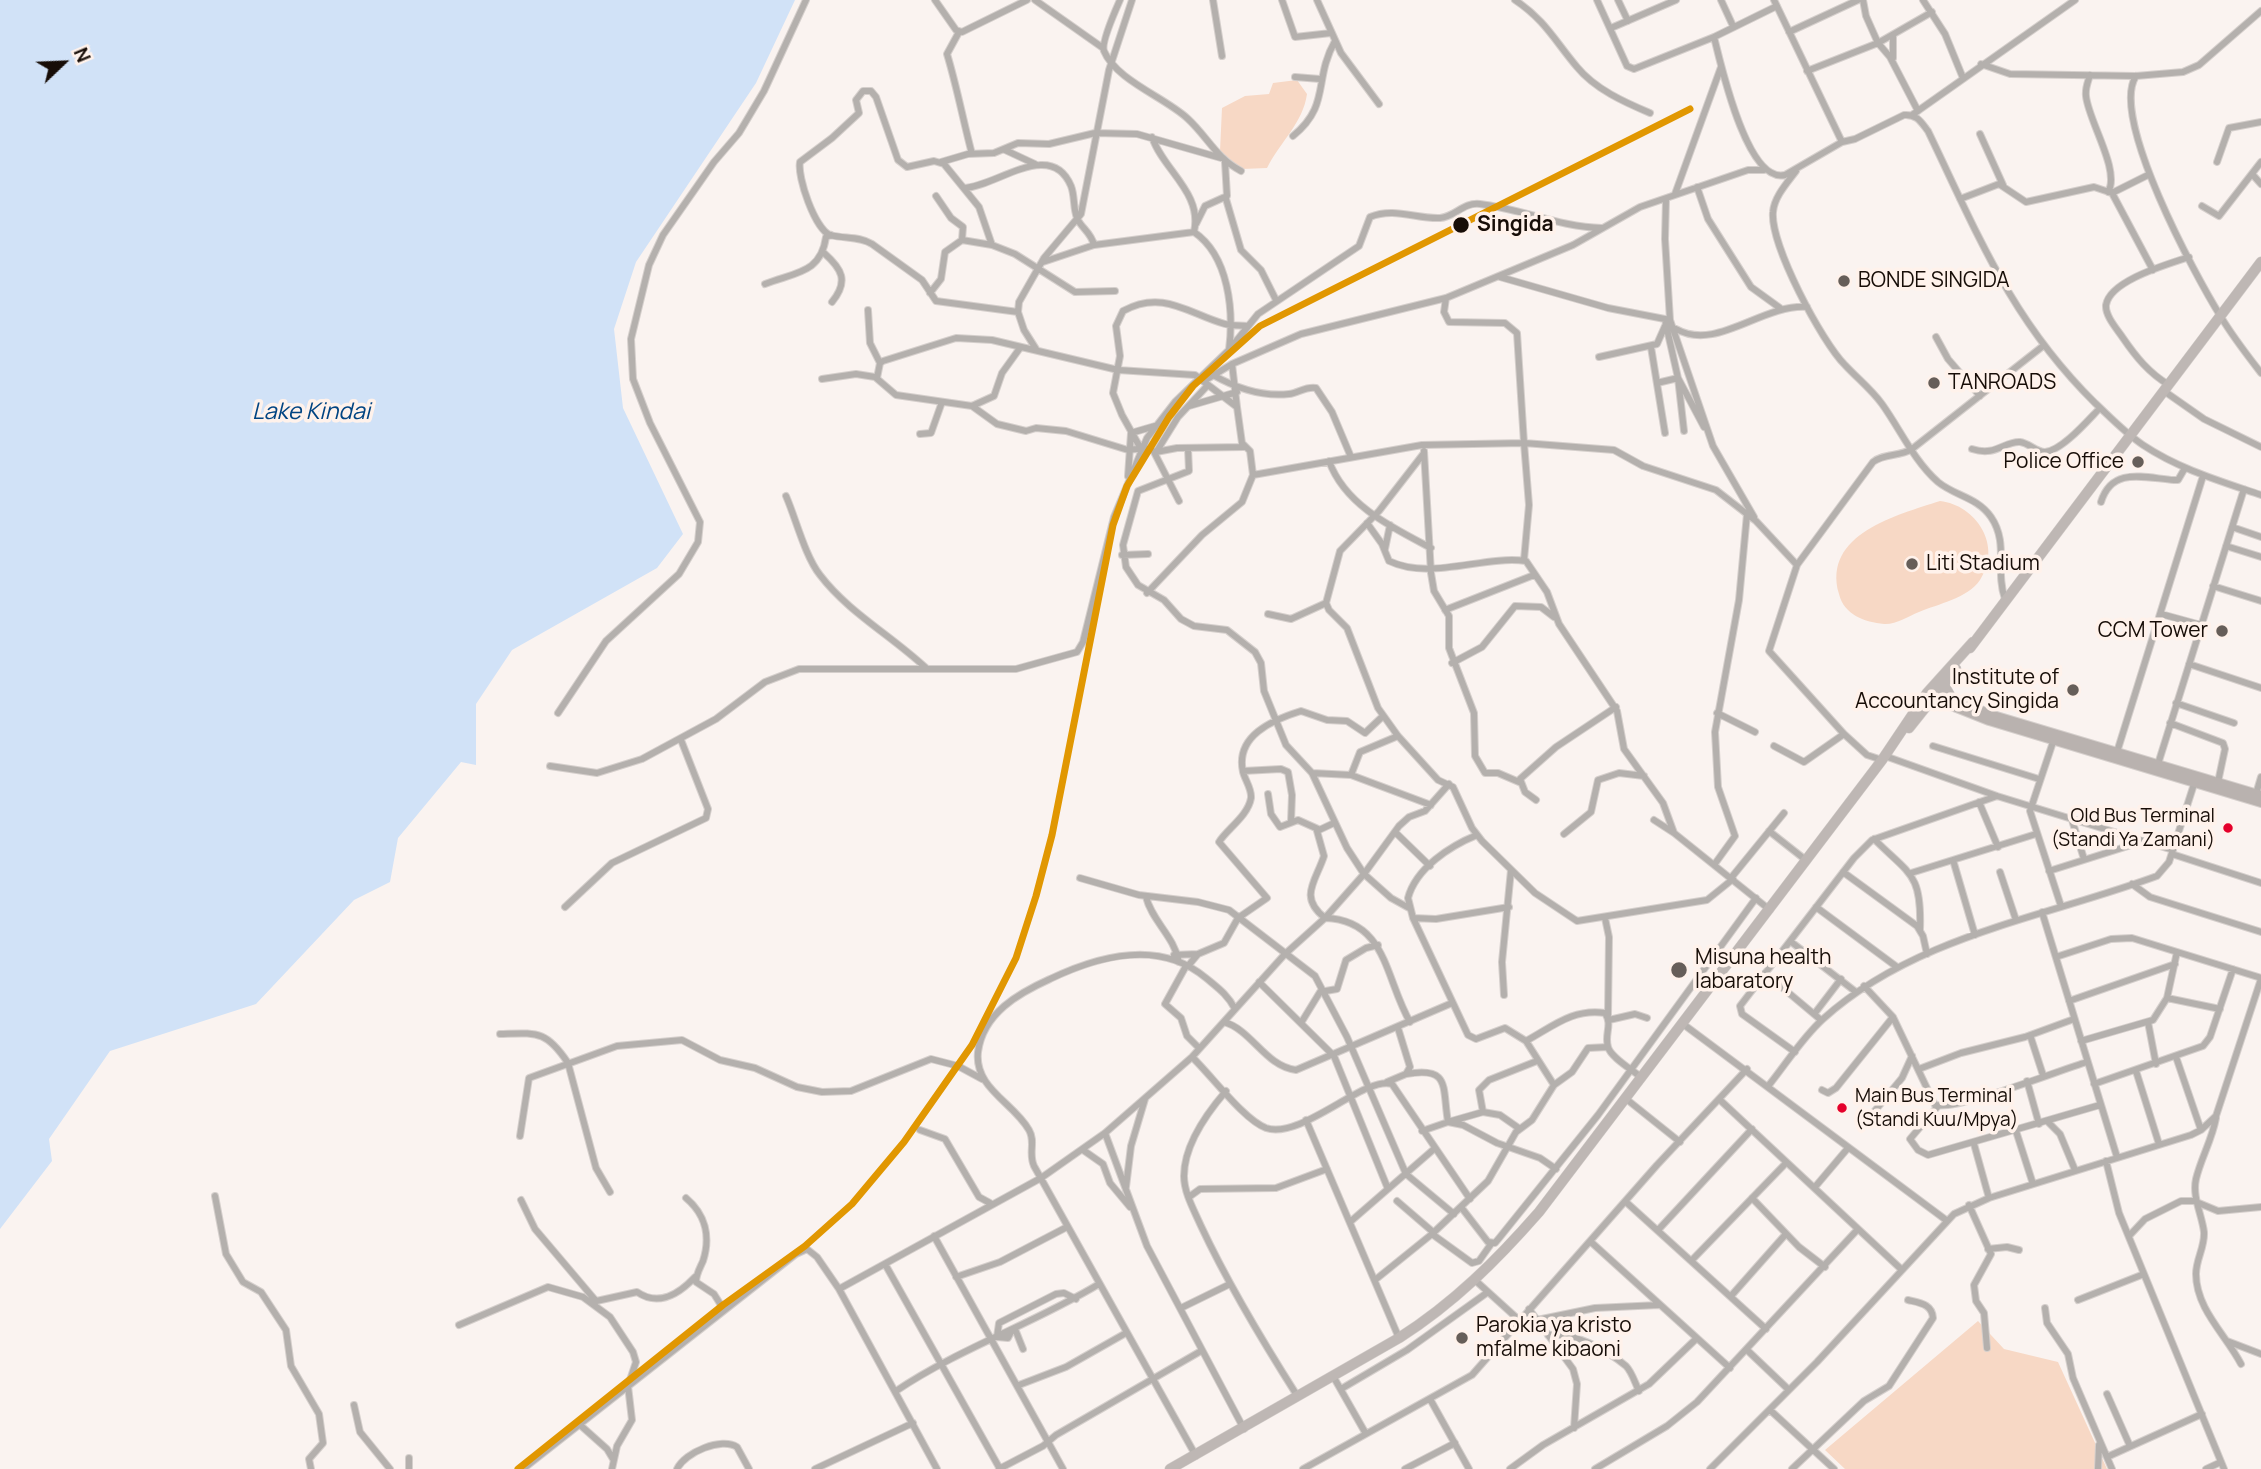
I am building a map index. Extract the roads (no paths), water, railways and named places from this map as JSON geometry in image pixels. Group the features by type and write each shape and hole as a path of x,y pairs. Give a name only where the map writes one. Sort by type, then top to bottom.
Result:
{"highway":[{"path":"1170,1469 1191,1462 1429,1319 1476,1281 1539,1212 2131,437 2261,262"},
{"path":"1937,690 1952,699"}],"main road":[{"path":"1937,690 1989,721 2158,764 2261,803"},
{"path":"1952,699 2055,737 2196,779 2218,782 2259,794"}],"street":[{"path":"558,713 606,641 679,574 698,542 700,522 650,423 632,379 631,339 649,265 663,235 714,162 739,133 764,91 806,0"},
{"path":"935,0 959,32"},
{"path":"959,32 967,31 1027,0"},
{"path":"1035,0 1103,48 1130,81 1158,95 1186,117 1223,160 1226,199 1241,250 1261,270 1276,300"},
{"path":"1103,48 1120,0"},
{"path":"1036,349 1024,330 1018,312 1019,302 1040,265 1078,221 1112,61 1132,0"},
{"path":"1213,0 1222,57"},
{"path":"1282,0 1295,37 1331,33"},
{"path":"1317,0 1335,41 1379,104"},
{"path":"1515,0 1551,30 1580,71 1612,95 1650,113"},
{"path":"1597,0 1627,66 1634,69 1714,37 1775,3 1842,142"},
{"path":"1618,0 1628,21"},
{"path":"1611,28 1676,0"},
{"path":"1721,0 1733,26"},
{"path":"1789,32 1858,0"},
{"path":"1863,0 1866,16 1878,43 1894,63 1915,113 1928,131 1993,269 2043,346 2100,408 2131,437 2185,468 2261,495"},
{"path":"1923,0 1932,12 1963,78"},
{"path":"1179,501 1156,460 1156,452 1204,381 1232,364 1301,334 1446,298 1573,245 1640,207 1675,194 1752,169 1764,170 1777,176 1796,171 1842,142 1855,139 1904,115 1915,113 2075,0"},
{"path":"1981,64 2010,74 2136,76 2192,69 2261,11"},
{"path":"1807,71 1894,36 1932,12"},
{"path":"959,32 947,54 955,75 958,102 972,154"},
{"path":"1894,36 1894,63"},
{"path":"1714,37 1742,127 1764,170"},
{"path":"1293,136 1314,116 1320,79 1335,41"},
{"path":"1675,194 1721,65"},
{"path":"2090,75 2085,95 2108,165 2110,192 2153,271"},
{"path":"2136,76 2130,87 2131,104 2148,175 2220,316 2261,373"},
{"path":"1294,77 1320,79"},
{"path":"1018,312 942,304 934,300 922,280 865,240 831,235 821,229 811,208 800,162 859,113 856,100 863,91 871,91 876,97 896,157 902,164 911,167 1003,150 1018,143 1049,144 1096,133 1152,137 1223,160 1241,171"},
{"path":"2217,162 2230,128 2261,122"},
{"path":"1980,134 2003,185 2026,202 2094,187 2110,192 2148,175"},
{"path":"1152,137 1159,157 1190,196 1195,229 1222,269 1230,304 1228,354"},
{"path":"1003,150 1036,164 1051,166 1065,176 1071,186 1078,221 1091,233 1094,245"},
{"path":"941,162 979,207 992,246"},
{"path":"2202,206 2219,216 2261,162"},
{"path":"964,188 984,186 1002,176 1036,164"},
{"path":"1796,171 1776,200 1773,224 1783,254 1807,307 1830,346 1879,401 1938,482 1972,499 1993,521 2001,537 2000,585 2005,599"},
{"path":"2252,174 2261,184"},
{"path":"1960,199 1995,185 2003,185"},
{"path":"1697,187 1707,219 1751,287 1780,308"},
{"path":"936,196 947,213 963,227 962,240"},
{"path":"1195,229 1205,206 1226,199"},
{"path":"1666,199 1667,321 1685,431"},
{"path":"550,766 605,772 681,740 716,719 757,687 791,671 810,667 1016,669 1077,652 1083,642 1114,517 1128,478 1155,426 1204,381 1248,326 1276,300 1359,246 1370,217 1390,212 1440,218 1462,206 1480,204 1541,220 1602,228"},
{"path":"1040,265 1094,245 1195,229"},
{"path":"765,284 812,267 824,253 825,239 831,235"},
{"path":"930,292 941,279 945,252 962,240 992,246 1040,265 1075,292 1115,291"},
{"path":"824,253 837,266 843,277 841,291 832,302"},
{"path":"2189,257 2113,290 2106,308 2139,360 2166,388 2204,419 2261,447"},
{"path":"1499,277 1608,308 1667,321 1683,333 1713,335 1780,308 1807,307"},
{"path":"1446,298 1444,312 1449,322 1505,323 1517,333 1529,492 1524,560 1547,592 1556,618 1616,707 1623,745 1663,803 1674,834"},
{"path":"1142,449 1131,433 1113,393 1120,349 1116,326 1120,315 1127,308 1175,303 1230,325 1248,326"},
{"path":"868,310 870,343 880,363 877,377"},
{"path":"1599,357 1651,347 1660,341 1667,321"},
{"path":"1675,329 1709,434"},
{"path":"1936,337 1948,359 1980,396"},
{"path":"880,363 956,338 992,340 1118,370 1204,381 1237,407"},
{"path":"2043,346 1912,449 1902,455 1881,457 1873,463 1797,565 1769,651 1844,734 1867,755 1884,758 2072,820 2145,841 2261,883"},
{"path":"1651,347 1665,433"},
{"path":"972,406 994,396 1002,373 1020,348"},
{"path":"1147,593 1195,542 1242,502 1253,475 1251,457 1244,447 1232,364"},
{"path":"822,379 856,374 877,377 896,395 972,406 997,424 1026,431 1036,428 1066,431 1128,450 1156,452 1188,448 1244,447"},
{"path":"1213,375 1237,389 1272,394 1316,388 1326,401 1351,457"},
{"path":"1657,383 1678,378"},
{"path":"1678,378 1756,522"},
{"path":"1186,407 1223,397 1237,389"},
{"path":"920,434 932,433 942,402"},
{"path":"1972,449 1983,453 2017,442 2042,452 2049,451 2077,431 2100,408"},
{"path":"1131,433 1155,426"},
{"path":"1128,478 1131,433"},
{"path":"1253,475 1351,457 1424,449 1524,443 1614,450 1643,466 1716,490 1756,522 1797,565"},
{"path":"1188,448 1189,471 1141,488 1135,496 1122,555 1130,576 1147,593 1164,600 1188,623 1227,630 1255,652 1261,663 1264,691 1290,751 1312,773 1334,823 1364,874 1391,898 1409,908"},
{"path":"1424,449 1374,516 1340,551 1326,603 1329,610 1347,628 1383,716 1398,737 1438,780 1449,784 1457,792 1477,835 1510,870 1535,893 1576,920 1605,918 1707,900 1732,879 1784,813"},
{"path":"1424,449 1433,587 1450,620 1447,638 1452,663 1474,713 1475,756 1485,774 1498,773 1519,782 1525,792 1536,800"},
{"path":"1329,461 1339,483 1374,516 1431,548"},
{"path":"2101,502 2109,484 2127,475 2178,480 2185,468"},
{"path":"2117,752 2203,476"},
{"path":"2158,764 2245,489"},
{"path":"786,496 822,578 926,668"},
{"path":"1714,865 1735,838 1718,787 1714,749 1717,713 1739,600 1747,514"},
{"path":"1367,523 1393,563 1432,567 1524,560"},
{"path":"1385,549 1390,537 1390,525"},
{"path":"2232,527 2261,537"},
{"path":"1377,535 1390,537"},
{"path":"2226,546 2261,557"},
{"path":"1122,555 1148,554"},
{"path":"1445,610 1534,575"},
{"path":"2213,586 2261,601"},
{"path":"1268,614 1291,619 1326,603"},
{"path":"1452,663 1482,647 1515,606 1541,607 1556,618"},
{"path":"2161,614 2201,625"},
{"path":"2189,664 2261,688"},
{"path":"2176,703 2234,723"},
{"path":"1519,782 1532,766 1556,747 1616,707"},
{"path":"1199,1048 1187,1036 1181,1018 1165,1003 1183,962 1224,943 1238,919 1267,898 1219,842 1250,803 1251,793 1243,771 1242,753 1245,743 1278,720 1301,711 1327,720 1347,721 1365,733 1383,716"},
{"path":"1717,713 1755,732"},
{"path":"2170,723 2223,743 2225,749 2218,782"},
{"path":"1774,746 1804,762 1844,734"},
{"path":"1351,775 1360,752 1398,737"},
{"path":"2055,737 2030,804 2036,834 2061,906"},
{"path":"565,907 612,863 706,818 708,809 681,740"},
{"path":"1933,746 2039,779"},
{"path":"1243,771 1282,769 1288,772 1292,784 1291,822"},
{"path":"1312,773 1351,775 1431,805"},
{"path":"1564,834 1591,812 1598,780 1626,773 1644,776"},
{"path":"2259,794 2261,777"},
{"path":"1769,1086 1821,1020 1864,986 1896,967 2016,920 2132,884 2164,870 2173,852 2196,779"},
{"path":"839,1289 990,1203 1041,1178 1105,1133 1192,1057 1285,954 1325,918 1364,874 1405,820 1422,813 1449,784"},
{"path":"1268,794 1275,821 1282,828 1291,822 1301,821 1318,829 1334,823"},
{"path":"1795,1052 1740,1010 1843,872 1874,839 1997,796"},
{"path":"1979,802 1998,846"},
{"path":"1654,820 1770,910"},
{"path":"2072,820 2084,859"},
{"path":"1318,829 1324,856 1313,878 1311,897 1317,912 1325,918 1351,922 1370,935 1378,945 1410,1022"},
{"path":"1769,831 1807,861"},
{"path":"1395,832 1430,866"},
{"path":"1911,873 2036,834"},
{"path":"1477,835 1447,850 1430,866 1410,892 1409,908 1471,1038 1505,1028 1526,1041 1554,1085"},
{"path":"1874,839 1911,873 1920,902 1920,930 1927,954"},
{"path":"2049,871 2145,841"},
{"path":"1953,860 1975,935"},
{"path":"1504,995 1502,962 1509,907 1510,870"},
{"path":"1843,872 1920,930"},
{"path":"2000,872 2016,920"},
{"path":"1080,878 1146,897 1207,904 1229,910 1315,976 1351,1048 1406,1174 1454,1214"},
{"path":"2132,884 2142,894 2261,932"},
{"path":"1146,897 1150,910 1183,962 1230,998 1236,1025"},
{"path":"1398,1201 1472,1263 1479,1261 1556,1169 1756,898"},
{"path":"1413,918 1436,919 1509,907"},
{"path":"1816,907 1896,967"},
{"path":"2042,912 2117,1157"},
{"path":"1605,918 1609,937 1608,1047"},
{"path":"2056,957 2123,937 2261,978 2196,1178 2204,1241 2197,1259 2197,1285 2225,1340 2241,1364"},
{"path":"1790,941 1856,992"},
{"path":"1323,990 1337,989 1343,965 1351,955 1378,945"},
{"path":"2081,1041 2148,1022 2159,1013 2167,998 2177,952"},
{"path":"984,1080 979,1063 981,1042 995,1016 1010,1000 1094,960 1129,954 1165,957 1183,962 1198,954"},
{"path":"2069,1002 2175,964"},
{"path":"2094,1084 2196,1051 2207,1042 2233,969"},
{"path":"1765,974 1821,1020"},
{"path":"1815,1013 1841,979"},
{"path":"1259,982 1334,1056 1388,1189"},
{"path":"1864,986 1893,1017 1933,1102 1938,1106"},
{"path":"1301,1023 1323,990"},
{"path":"1230,998 1246,996"},
{"path":"2167,998 2220,1009"},
{"path":"1224,1021 1236,1025 1266,1054 1289,1069 1301,1069 1452,1003"},
{"path":"1526,1041 1574,1014 1601,1012 1608,1018 1635,1014 1647,1018"},
{"path":"1822,1090 1828,1093 1836,1088 1893,1017"},
{"path":"1919,1069 1961,1053 2030,1035 2074,1019"},
{"path":"2148,1022 2156,1064"},
{"path":"1683,1024 1747,1069 1946,1220"},
{"path":"1398,1028 1410,1065 1406,1074"},
{"path":"500,1034 542,1035 555,1044 568,1063 597,1168 610,1192"},
{"path":"2030,1035 2043,1075"},
{"path":"520,1136 527,1080 617,1046 682,1040 720,1060 755,1068 797,1087 822,1092 846,1093 931,1059 958,1066 984,1080 1028,1127 1032,1140 1030,1156 1153,1381 1191,1462"},
{"path":"1375,1280 1433,1233 1488,1181 1520,1129 1536,1114 1554,1085 1572,1072 1590,1047 1608,1047 1642,1078"},
{"path":"1873,1113 1906,1072 1912,1055"},
{"path":"1192,1057 1244,1112 1265,1128 1275,1129 1306,1120 1369,1088 1406,1074 1429,1071 1438,1074 1443,1083 1448,1122"},
{"path":"2176,1057 2201,1130"},
{"path":"1483,1112 1479,1090 1485,1082 1537,1061"},
{"path":"2087,1062 1938,1106 1911,1136 1913,1145 1928,1156 2100,1105"},
{"path":"1303,1469 1472,1375 1747,1069"},
{"path":"2136,1071 2159,1144"},
{"path":"2027,1081 2039,1124"},
{"path":"1387,1082 1400,1093 1407,1110 1470,1199"},
{"path":"1226,1091 1204,1121 1189,1149 1184,1173 1189,1197 1230,1284 1298,1397"},
{"path":"1625,1098 1680,1142"},
{"path":"1125,1189 1131,1146 1145,1099"},
{"path":"1720,1100 1901,1269"},
{"path":"1423,1131 1483,1112 1500,1115 1520,1129"},
{"path":"1710,1469 1722,1460 1789,1390 1946,1220 1989,1198 2201,1130 2216,1116"},
{"path":"1306,1120 1399,1338"},
{"path":"2048,1121 2060,1134 2075,1170"},
{"path":"1448,1122 1471,1127 1508,1148 1540,1158 1556,1169"},
{"path":"1659,1229 1752,1129"},
{"path":"920,1130 943,1137 979,1197 990,1203"},
{"path":"2016,1131 2033,1184"},
{"path":"1105,1133 1147,1246 1244,1429"},
{"path":"1974,1144 1989,1198"},
{"path":"1815,1187 1848,1148"},
{"path":"1350,1222 1434,1149"},
{"path":"1083,1150 1121,1181"},
{"path":"2106,1161 2115,1201 2223,1466 2206,1469"},
{"path":"1693,1259 1786,1163"},
{"path":"1103,1164 1110,1183 1131,1208"},
{"path":"1189,1197 1193,1191 1200,1189 1276,1188 1327,1169"},
{"path":"215,1196 226,1254 245,1285 261,1292 286,1330 292,1368 319,1414 323,1443 309,1459 311,1469"},
{"path":"458,1325 548,1287 594,1302 637,1292 656,1299 678,1293 695,1277 704,1256 706,1226 698,1209 686,1198"},
{"path":"1752,1198 1785,1234 1825,1267"},
{"path":"521,1200 531,1224 594,1302 613,1320 634,1355 636,1362 628,1387 632,1420 617,1446 612,1469"},
{"path":"2129,1236 2145,1219 2185,1200 2217,1210 2261,1207"},
{"path":"1626,1202 1693,1259 1766,1329"},
{"path":"1969,1206 1991,1257 1974,1284 1975,1297 1985,1317 1987,1348"},
{"path":"1461,1208 1491,1244"},
{"path":"956,1277 1000,1262 1067,1227"},
{"path":"1595,1469 1667,1426 1697,1402 1858,1229"},
{"path":"1731,1296 1785,1234"},
{"path":"934,1236 994,1338 1063,1469"},
{"path":"1591,1242 1730,1368"},
{"path":"1988,1249 2007,1247 2019,1250"},
{"path":"523,1469 796,1254 807,1249 817,1257 839,1289 937,1469"},
{"path":"885,1264 1000,1469 1201,1351"},
{"path":"2078,1300 2144,1274"},
{"path":"695,1277 699,1286"},
{"path":"1476,1281 1519,1320"},
{"path":"896,1391 994,1338 1076,1299 1099,1284"},
{"path":"1181,1308 1230,1284"},
{"path":"685,1287 699,1286 714,1294 724,1310"},
{"path":"1341,1390 1406,1350 1489,1292"},
{"path":"994,1338 999,1324 1056,1294 1064,1293 1076,1299"},
{"path":"1792,1469 1864,1401 1889,1387 1932,1322 1931,1309 1908,1300"},
{"path":"1537,1320 1595,1308 1633,1304 1661,1305"},
{"path":"2045,1308 2048,1327 2068,1354 2073,1378 2109,1464 2130,1446 2202,1414"},
{"path":"1529,1309 1576,1378 1574,1428"},
{"path":"1013,1330 1023,1349"},
{"path":"1019,1385 1066,1367 1126,1332"},
{"path":"1548,1335 1564,1334 1576,1338 1626,1366 1639,1391"},
{"path":"1510,1469 1639,1391 1697,1338"},
{"path":"2225,1340 2261,1354"},
{"path":"1747,1350 1789,1390"},
{"path":"1333,1376 1366,1434"},
{"path":"2107,1394 2130,1446"},
{"path":"1430,1399 1469,1469"},
{"path":"355,1405 360,1432 390,1469"},
{"path":"1770,1410 1833,1469"},
{"path":"815,1469 913,1423"},
{"path":"579,1424 607,1449 613,1460"},
{"path":"677,1469 693,1454 727,1443 737,1447 749,1469"},
{"path":"1405,1469 1455,1443"},
{"path":"2098,1469 2099,1445"},
{"path":"409,1458 409,1469"},
{"path":"1722,1460 1727,1469"}],"water":[{"name":"Lake Kindai","path":"0,0 795,0 756,83 636,262 614,329 623,408 683,534 657,568 512,650 476,704 476,765 461,762 398,838 390,882 354,900 256,1004 110,1051 49,1139 52,1161 0,1229"}],"place":[{"name":"Singida","path":"1461,225"},
{"name":"BONDE SINGIDA","path":"1844,281"},
{"name":"TANROADS","path":"1934,383"},
{"name":"Police Office","path":"2138,462"},
{"name":"Liti Stadium","path":"1912,564"},
{"name":"CCM Tower","path":"2222,631"},
{"name":"Institute of Accountancy Singida","path":"2073,690"},
{"name":"Old Bus Terminal (Standi Ya Zamani)","path":"2228,828"},
{"name":"Misuna health labaratory","path":"1679,970"},
{"name":"Main Bus Terminal (Standi Kuu/Mpya)","path":"1842,1108"},
{"name":"Parokia ya kristo mfalme kibaoni","path":"1462,1338"}]}
